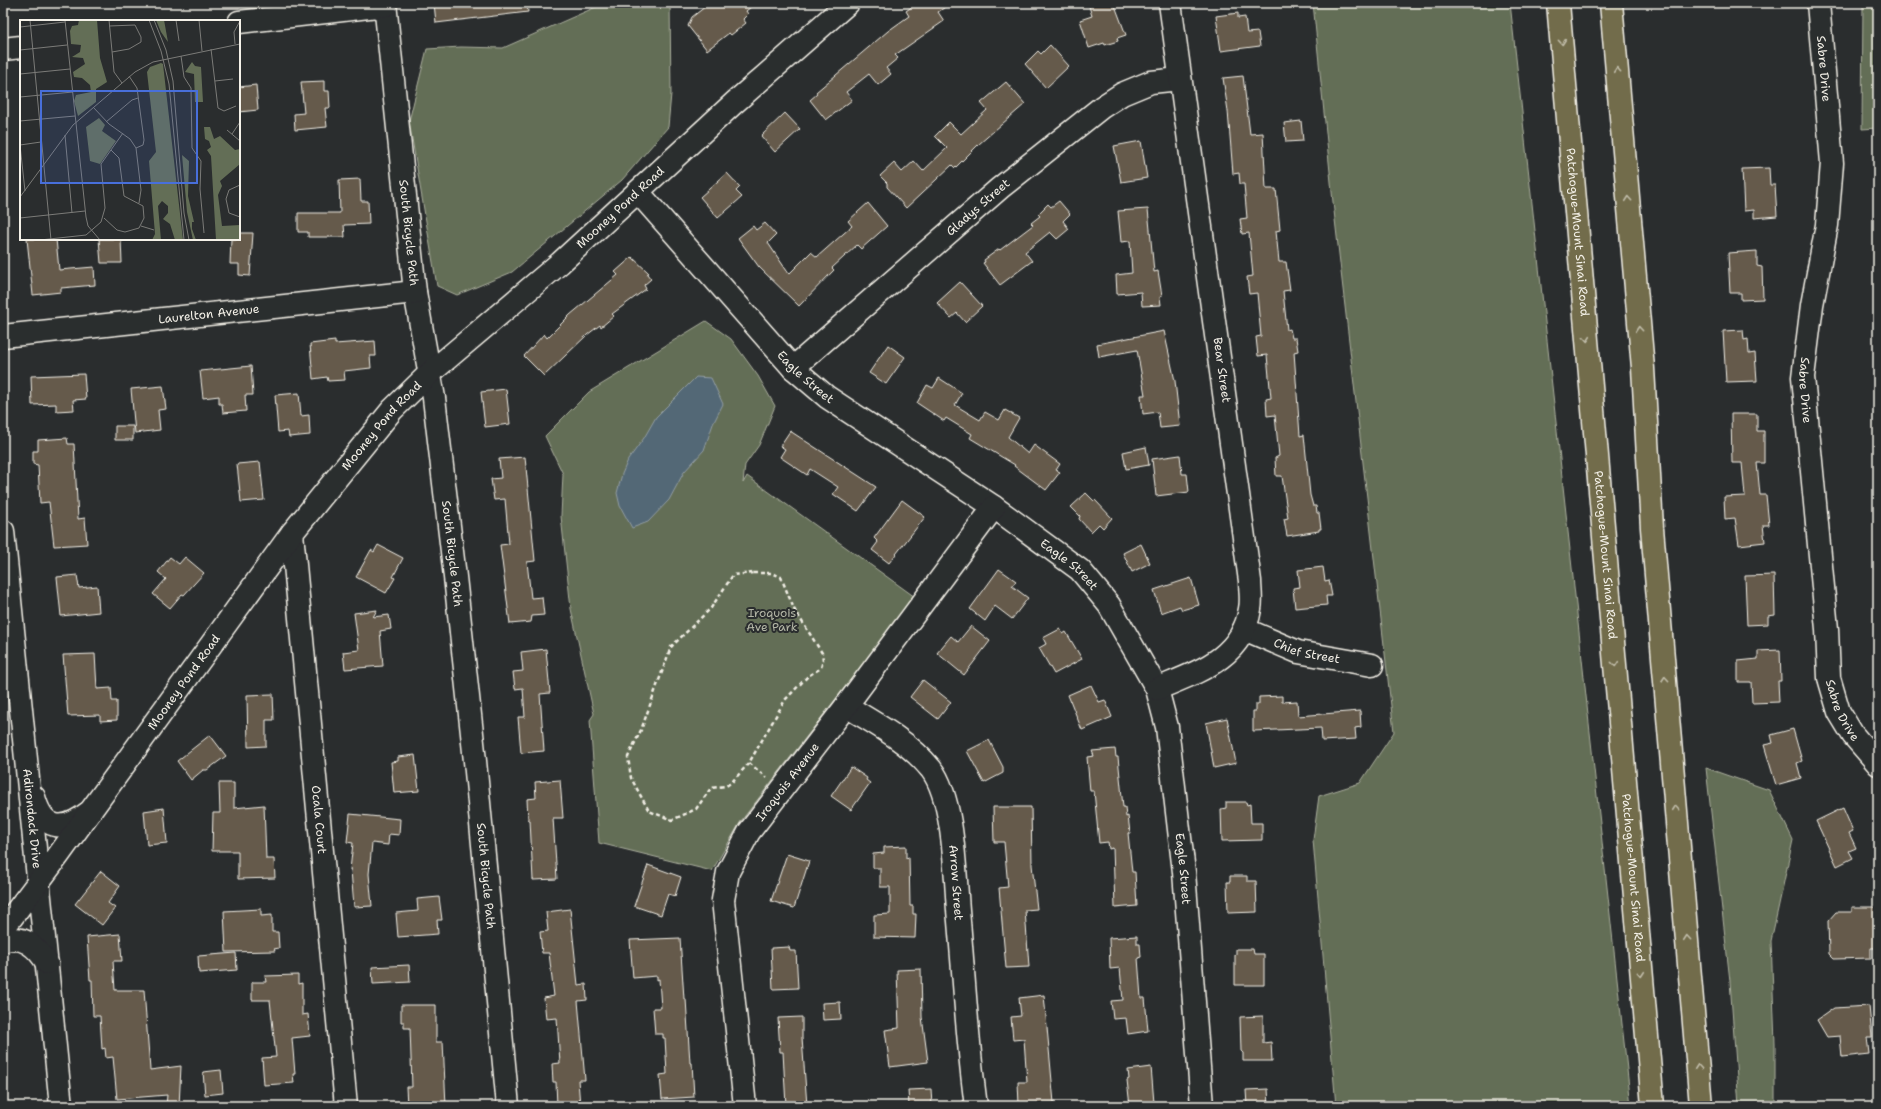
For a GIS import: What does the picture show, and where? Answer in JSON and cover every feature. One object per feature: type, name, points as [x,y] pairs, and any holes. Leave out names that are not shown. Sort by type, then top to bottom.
[{"type":"highway","name":"Patchogue-Mount Sinai Road","points":[[1558,3],[1653,1106]]},
{"type":"highway","points":[[1611,3],[1643,368],[1652,536],[1701,1106]]},
{"type":"street","name":"Mooney Pond Road","points":[[3,929],[292,533],[392,410],[430,373],[560,263],[734,102],[848,3]]},
{"type":"street","name":"Bear Street","points":[[1157,689],[1213,665],[1232,650],[1244,629],[1250,609],[1250,581],[1170,3]]},
{"type":"street","name":"Sabre Drive","points":[[1818,3],[1832,164],[1827,225],[1812,305],[1803,377],[1827,629],[1829,678],[1839,712],[1853,735],[1878,764]]},
{"type":"street","points":[[240,22],[386,4]]},
{"type":"street","name":"South Bicycle Path","points":[[386,4],[415,292],[430,373],[454,569],[474,754],[508,1106]]},
{"type":"street","points":[[3,49],[20,47]]},
{"type":"street","name":"Gladys Street","points":[[793,368],[1000,188],[1102,107],[1122,94],[1151,82],[1180,79]]},
{"type":"street","name":"Eagle Street","points":[[638,192],[793,368],[827,397],[994,507],[1080,570],[1109,605],[1157,689],[1167,727],[1183,864],[1202,1106]]},
{"type":"street","name":"Laurelton Avenue","points":[[3,336],[415,292]]},
{"type":"street","name":"Iroquois Avenue","points":[[745,1106],[723,900],[728,872],[749,832],[846,706],[994,507]]},
{"type":"street","name":"Adirondack Drive","points":[[3,531],[7,615],[27,773],[61,1106]]},
{"type":"street","name":"Ocala Court","points":[[292,533],[346,1106]]},
{"type":"street","name":"Chief Street","points":[[1244,629],[1298,652],[1372,665]]},
{"type":"street","name":"Arrow Street","points":[[846,706],[880,726],[912,751],[931,770],[947,803],[954,858],[976,1106]]},
{"type":"street","points":[[27,773],[41,816],[54,826],[71,823],[92,809]]},
{"type":"street","points":[[3,940],[15,939],[28,942],[39,951],[47,963]]},
{"type":"path","points":[[772,573],[781,577],[794,609],[822,653],[823,660],[821,668],[808,676],[785,700],[749,763],[732,782],[726,786],[711,788],[696,809],[672,820],[649,811],[631,778],[628,757],[641,730],[671,647],[711,608],[733,575],[772,573]]},
{"type":"green space","points":[[605,3],[670,3],[671,94],[668,127],[622,180],[512,272],[457,295],[437,286],[409,121],[427,49],[461,47],[503,48]]},
{"type":"green space","points":[[1313,3],[1510,3],[1631,1106],[1336,1106],[1313,840],[1319,796],[1360,783],[1394,732],[1333,202]]},
{"type":"green space","points":[[1863,3],[1878,3],[1878,128],[1862,129]]},
{"type":"green space","name":"Iroquois Ave Park","points":[[706,321],[731,339],[758,376],[775,406],[759,445],[745,465],[743,483],[747,476],[915,597],[741,821],[712,871],[599,843],[590,720],[594,714],[571,609],[561,516],[563,474],[545,436],[589,392]]},
{"type":"green space","points":[[1706,768],[1769,790],[1793,840],[1771,941],[1775,1043],[1775,1106],[1739,1106],[1730,981]]},
{"type":"water","points":[[696,377],[711,378],[723,404],[713,424],[704,450],[684,472],[669,500],[648,522],[632,528],[620,506],[617,493],[622,474],[628,460],[644,438],[656,417]]},
{"type":"building","points":[[434,3],[527,3],[528,12],[436,23]]},
{"type":"building","points":[[710,3],[756,3],[746,11],[748,14],[743,19],[746,23],[731,35],[729,33],[707,50],[688,26],[692,17]]},
{"type":"building","points":[[917,3],[951,3],[938,12],[944,21],[895,55],[898,58],[886,68],[891,74],[878,85],[869,74],[846,92],[852,100],[826,120],[810,100],[817,94],[816,92],[888,31],[909,16],[906,11]]},
{"type":"building","points":[[1088,3],[1114,3],[1126,35],[1117,38],[1118,41],[1105,45],[1104,43],[1089,48],[1080,20],[1092,16]]},
{"type":"building","points":[[1238,13],[1238,18],[1245,17],[1247,33],[1258,32],[1260,46],[1221,51],[1216,16]]},
{"type":"building","points":[[1050,45],[1069,66],[1046,88],[1025,64],[1038,51],[1041,54]]},
{"type":"building","points":[[1243,76],[1250,134],[1263,133],[1266,189],[1276,189],[1280,230],[1276,231],[1279,262],[1286,262],[1290,290],[1283,291],[1287,330],[1290,329],[1292,338],[1296,338],[1298,351],[1294,352],[1300,436],[1304,435],[1310,495],[1313,506],[1316,506],[1317,513],[1319,513],[1321,529],[1319,529],[1319,531],[1287,536],[1284,519],[1288,518],[1282,476],[1276,476],[1275,458],[1279,456],[1275,415],[1267,416],[1266,399],[1271,398],[1267,355],[1258,356],[1256,337],[1261,336],[1257,293],[1249,294],[1247,277],[1253,276],[1249,233],[1242,234],[1240,219],[1247,218],[1244,184],[1240,184],[1239,173],[1233,174],[1228,111],[1223,78]]},
{"type":"building","points":[[324,81],[324,91],[329,91],[330,108],[325,108],[327,127],[295,130],[294,114],[304,113],[301,82]]},
{"type":"building","points":[[1006,82],[1025,104],[979,144],[955,168],[952,165],[906,208],[887,187],[887,183],[880,176],[894,163],[902,172],[914,161],[923,171],[947,148],[935,136],[949,122],[961,134],[987,110],[981,103]]},
{"type":"building","points":[[256,85],[258,110],[240,112],[240,87]]},
{"type":"building","points":[[785,113],[800,129],[775,152],[761,136]]},
{"type":"building","points":[[1301,121],[1303,141],[1286,142],[1284,123]]},
{"type":"building","points":[[1141,141],[1147,178],[1121,182],[1114,146]]},
{"type":"building","points":[[1769,168],[1770,185],[1775,185],[1777,216],[1754,218],[1754,210],[1744,211],[1742,169]]},
{"type":"building","points":[[727,173],[740,187],[736,191],[742,197],[718,218],[700,197]]},
{"type":"building","points":[[360,179],[361,201],[368,201],[369,224],[344,225],[345,237],[308,237],[308,232],[298,232],[298,213],[340,213],[339,180]]},
{"type":"building","points":[[1059,201],[1070,214],[1063,221],[1069,229],[1057,239],[1050,232],[1025,252],[1032,261],[1000,285],[983,263],[985,262],[984,260],[1033,225],[1031,223],[1040,216],[1038,214],[1048,204],[1051,207]]},
{"type":"building","points":[[868,203],[887,226],[861,249],[857,245],[832,268],[834,270],[799,306],[759,267],[738,238],[753,226],[756,230],[765,223],[776,235],[768,243],[789,274],[811,252],[817,257],[852,226],[848,221]]},
{"type":"building","points":[[1148,209],[1154,272],[1158,271],[1162,296],[1160,297],[1161,305],[1142,306],[1141,292],[1117,294],[1116,275],[1132,273],[1130,241],[1121,242],[1118,211]]},
{"type":"building","points":[[240,233],[253,233],[250,276],[239,275],[239,264],[230,264],[231,240],[240,240]]},
{"type":"building","points":[[27,240],[56,240],[59,270],[94,267],[95,285],[61,288],[61,292],[33,295]]},
{"type":"building","points":[[99,240],[121,240],[122,263],[101,263]]},
{"type":"building","points":[[1757,251],[1757,266],[1762,267],[1763,299],[1741,300],[1741,293],[1730,293],[1728,253]]},
{"type":"building","points":[[632,257],[649,273],[647,274],[651,279],[644,285],[646,289],[612,314],[614,316],[601,327],[600,325],[587,335],[544,376],[524,356],[544,334],[547,338],[570,315],[618,275],[615,272]]},
{"type":"building","points":[[960,282],[982,306],[965,322],[957,313],[951,318],[937,303]]},
{"type":"building","points":[[1743,330],[1744,340],[1748,339],[1749,354],[1755,353],[1757,381],[1726,382],[1723,331]]},
{"type":"building","points":[[1164,331],[1175,381],[1180,426],[1160,428],[1158,412],[1143,414],[1141,395],[1145,395],[1137,350],[1099,357],[1097,344]]},
{"type":"building","points":[[335,341],[335,344],[375,341],[376,356],[370,356],[371,368],[344,371],[345,380],[328,381],[327,377],[313,379],[310,344]]},
{"type":"building","points":[[888,345],[905,357],[886,384],[869,373]]},
{"type":"building","points":[[251,366],[253,395],[245,395],[246,411],[223,413],[222,404],[219,404],[219,396],[203,398],[200,371]]},
{"type":"building","points":[[84,374],[86,399],[73,400],[74,410],[56,411],[56,404],[32,405],[31,376]]},
{"type":"building","points":[[939,378],[962,393],[955,405],[980,420],[985,412],[999,420],[1005,410],[1019,418],[1008,437],[1028,454],[1034,445],[1060,464],[1056,470],[1060,472],[1046,490],[1014,466],[1015,465],[970,438],[972,434],[946,418],[944,421],[917,403],[927,385],[933,388]]},
{"type":"building","points":[[163,386],[166,409],[158,410],[160,430],[135,433],[131,389]]},
{"type":"building","points":[[506,389],[510,424],[485,427],[481,392]]},
{"type":"building","points":[[299,393],[301,416],[309,415],[310,435],[289,437],[288,431],[278,432],[275,395]]},
{"type":"building","points":[[1731,414],[1757,414],[1757,431],[1764,431],[1764,463],[1757,463],[1760,495],[1766,495],[1769,525],[1763,525],[1765,542],[1739,545],[1735,518],[1725,519],[1724,497],[1745,496],[1742,463],[1732,463]]},
{"type":"building","points":[[115,426],[133,426],[133,440],[115,440]]},
{"type":"building","points":[[790,431],[876,487],[858,511],[833,494],[838,487],[810,469],[807,475],[780,457],[785,449],[780,446]]},
{"type":"building","points":[[67,438],[68,444],[74,444],[78,519],[85,518],[87,544],[54,546],[49,502],[40,503],[38,465],[33,464],[33,451],[38,451],[38,440]]},
{"type":"building","points":[[1146,447],[1149,465],[1126,469],[1123,452]]},
{"type":"building","points":[[1180,455],[1182,474],[1187,474],[1189,492],[1156,496],[1152,459]]},
{"type":"building","points":[[525,457],[535,561],[527,562],[531,598],[542,597],[544,615],[532,616],[531,622],[510,624],[500,545],[509,544],[505,499],[494,500],[491,479],[501,478],[499,459]]},
{"type":"building","points":[[260,462],[264,500],[241,502],[237,464]]},
{"type":"building","points":[[1086,493],[1112,518],[1103,528],[1099,524],[1091,532],[1079,519],[1080,516],[1071,507]]},
{"type":"building","points":[[902,500],[925,517],[889,563],[872,550],[878,542],[874,538]]},
{"type":"building","points":[[1141,544],[1150,563],[1132,572],[1123,553]]},
{"type":"building","points":[[378,545],[403,558],[393,577],[395,578],[386,593],[356,577],[371,550],[374,552]]},
{"type":"building","points":[[170,557],[179,564],[185,557],[204,573],[170,608],[153,594],[166,579],[158,572]]},
{"type":"building","points":[[1323,567],[1325,581],[1329,580],[1332,596],[1326,596],[1327,605],[1295,608],[1293,588],[1300,587],[1298,570]]},
{"type":"building","points":[[999,569],[1016,581],[1012,586],[1028,598],[1012,619],[995,606],[985,621],[970,609]]},
{"type":"building","points":[[77,575],[79,588],[97,586],[99,612],[61,616],[57,577]]},
{"type":"building","points":[[1774,575],[1775,615],[1768,616],[1768,624],[1747,625],[1745,576]]},
{"type":"building","points":[[1191,578],[1199,605],[1182,610],[1180,606],[1161,613],[1154,590]]},
{"type":"building","points":[[377,610],[373,617],[389,615],[391,629],[380,631],[383,666],[345,669],[343,652],[359,650],[354,613]]},
{"type":"building","points":[[971,626],[990,641],[964,675],[937,653],[951,636],[958,642]]},
{"type":"building","points":[[1060,629],[1063,634],[1066,632],[1082,659],[1054,674],[1039,648],[1046,644],[1043,638]]},
{"type":"building","points":[[546,649],[550,693],[540,694],[544,751],[521,753],[518,717],[525,717],[523,688],[515,689],[513,672],[523,671],[521,652]]},
{"type":"building","points":[[1780,650],[1781,681],[1778,681],[1779,702],[1752,703],[1751,682],[1738,682],[1738,661],[1758,659],[1758,651]]},
{"type":"building","points":[[95,654],[97,689],[111,688],[112,701],[117,701],[117,720],[100,721],[100,715],[68,716],[63,655]]},
{"type":"building","points":[[923,680],[951,702],[938,719],[910,697]]},
{"type":"building","points":[[1091,685],[1099,702],[1105,700],[1112,717],[1082,730],[1068,695]]},
{"type":"building","points":[[273,694],[274,720],[266,720],[266,746],[248,747],[247,695]]},
{"type":"building","points":[[1282,696],[1282,702],[1297,701],[1298,716],[1360,711],[1361,727],[1355,728],[1356,739],[1322,741],[1321,728],[1253,731],[1253,711],[1256,711],[1256,704],[1259,704],[1259,697]]},
{"type":"building","points":[[1227,718],[1236,763],[1214,768],[1206,723]]},
{"type":"building","points":[[1793,729],[1802,761],[1797,763],[1801,778],[1776,785],[1764,745],[1773,743],[1771,735]]},
{"type":"building","points":[[210,735],[226,756],[207,770],[203,770],[191,780],[177,761]]},
{"type":"building","points":[[989,740],[1003,767],[1003,773],[984,783],[967,751]]},
{"type":"building","points":[[1115,749],[1116,757],[1118,757],[1123,807],[1125,807],[1126,817],[1128,816],[1130,833],[1128,833],[1132,872],[1135,872],[1137,906],[1115,908],[1113,848],[1109,849],[1108,842],[1099,843],[1094,791],[1090,791],[1087,757],[1094,756],[1092,751]]},
{"type":"building","points":[[415,755],[419,791],[394,793],[391,762],[398,761],[398,757]]},
{"type":"building","points":[[851,767],[867,778],[866,780],[870,783],[851,810],[831,796]]},
{"type":"building","points":[[560,780],[563,818],[553,818],[557,879],[533,880],[530,820],[528,820],[527,799],[536,798],[535,782]]},
{"type":"building","points":[[219,783],[234,783],[234,808],[264,805],[266,859],[274,859],[275,878],[238,879],[238,851],[212,851],[213,813],[220,813]]},
{"type":"building","points":[[1226,802],[1246,802],[1247,805],[1250,804],[1251,823],[1262,823],[1262,840],[1222,841],[1221,809],[1226,808]]},
{"type":"building","points":[[993,807],[1031,807],[1032,865],[1037,909],[1025,910],[1029,967],[1006,968],[999,888],[1008,887],[1004,842],[994,842]]},
{"type":"building","points":[[164,808],[167,843],[147,845],[144,811]]},
{"type":"building","points":[[1843,808],[1853,831],[1849,833],[1856,848],[1849,851],[1853,858],[1837,866],[1816,821]]},
{"type":"building","points":[[350,814],[400,819],[399,835],[389,834],[388,845],[372,843],[369,874],[372,906],[354,907],[350,870],[353,843],[347,842]]},
{"type":"building","points":[[906,846],[906,858],[909,857],[910,906],[913,906],[913,914],[916,914],[915,938],[874,937],[874,915],[890,914],[890,887],[880,887],[880,868],[873,868],[873,854],[884,853],[884,847]]},
{"type":"building","points":[[787,854],[809,861],[794,908],[771,901]]},
{"type":"building","points":[[648,865],[681,877],[675,896],[668,894],[661,915],[634,906]]},
{"type":"building","points":[[101,871],[120,886],[108,903],[115,908],[102,925],[75,904]]},
{"type":"building","points":[[1230,876],[1247,876],[1247,881],[1256,881],[1257,912],[1228,913],[1227,882],[1230,882]]},
{"type":"building","points":[[439,897],[442,920],[437,920],[438,934],[398,937],[396,913],[418,911],[417,899]]},
{"type":"building","points":[[1852,907],[1878,907],[1877,948],[1871,948],[1871,958],[1834,959],[1829,954],[1828,921],[1836,912],[1852,912]]},
{"type":"building","points":[[261,909],[261,916],[272,915],[272,932],[278,932],[279,948],[274,949],[275,951],[226,952],[224,911]]},
{"type":"building","points":[[570,909],[578,985],[586,984],[587,1000],[578,1001],[585,1080],[578,1080],[580,1106],[557,1106],[556,1082],[553,1082],[552,1064],[560,1063],[557,1018],[546,1019],[544,998],[554,996],[549,953],[542,953],[540,932],[548,931],[546,912]]},
{"type":"building","points":[[120,934],[122,961],[113,961],[115,990],[144,990],[150,1070],[181,1066],[179,1106],[166,1106],[167,1095],[117,1099],[113,1057],[106,1058],[105,1048],[102,1049],[100,1016],[93,1016],[92,980],[90,980],[87,937]]},
{"type":"building","points":[[1137,936],[1137,944],[1140,944],[1141,957],[1138,958],[1141,998],[1145,998],[1148,1031],[1128,1034],[1126,1018],[1113,1019],[1111,1001],[1123,1000],[1120,968],[1110,969],[1109,938]]},
{"type":"building","points":[[680,938],[684,999],[686,999],[690,1063],[692,1063],[694,1097],[662,1099],[660,1075],[667,1074],[665,1038],[663,1038],[663,1034],[655,1034],[653,1008],[661,1008],[659,979],[657,980],[657,976],[633,978],[630,940]]},
{"type":"building","points":[[789,947],[790,951],[796,951],[798,988],[773,989],[771,948]]},
{"type":"building","points":[[1236,949],[1253,949],[1254,954],[1264,954],[1264,985],[1235,985]]},
{"type":"building","points":[[236,953],[237,970],[199,973],[198,956]]},
{"type":"building","points":[[409,965],[410,982],[373,984],[372,967]]},
{"type":"building","points":[[921,969],[922,1017],[928,1062],[890,1067],[885,1030],[899,1028],[897,970]]},
{"type":"building","points":[[298,975],[298,984],[302,983],[302,1015],[308,1014],[310,1036],[292,1038],[295,1074],[293,1074],[294,1083],[264,1085],[262,1058],[276,1057],[270,1000],[252,1000],[252,982],[266,982],[265,976]]},
{"type":"building","points":[[1044,995],[1054,1103],[1019,1105],[1018,1082],[1027,1082],[1024,1039],[1013,1040],[1011,1017],[1021,1016],[1019,998]]},
{"type":"building","points":[[840,1002],[841,1019],[823,1020],[822,1003]]},
{"type":"building","points":[[401,1005],[436,1005],[436,1042],[443,1042],[446,1106],[407,1106],[406,1087],[412,1087],[410,1028],[404,1028],[404,1022],[401,1022]]},
{"type":"building","points":[[1869,1006],[1872,1037],[1867,1037],[1869,1054],[1842,1057],[1840,1036],[1827,1037],[1817,1020],[1834,1008]]},
{"type":"building","points":[[1263,1016],[1263,1043],[1271,1042],[1272,1061],[1243,1061],[1243,1053],[1241,1051],[1240,1017]]},
{"type":"building","points":[[802,1017],[807,1106],[786,1106],[783,1052],[780,1052],[778,1018]]},
{"type":"building","points":[[1151,1067],[1154,1103],[1130,1106],[1127,1080],[1129,1079],[1128,1070]]},
{"type":"building","points":[[221,1070],[223,1093],[205,1095],[203,1072]]},
{"type":"building","points":[[931,1089],[932,1106],[909,1106],[908,1090]]},
{"type":"building","points":[[1268,1089],[1269,1106],[1247,1106],[1246,1090]]}]
